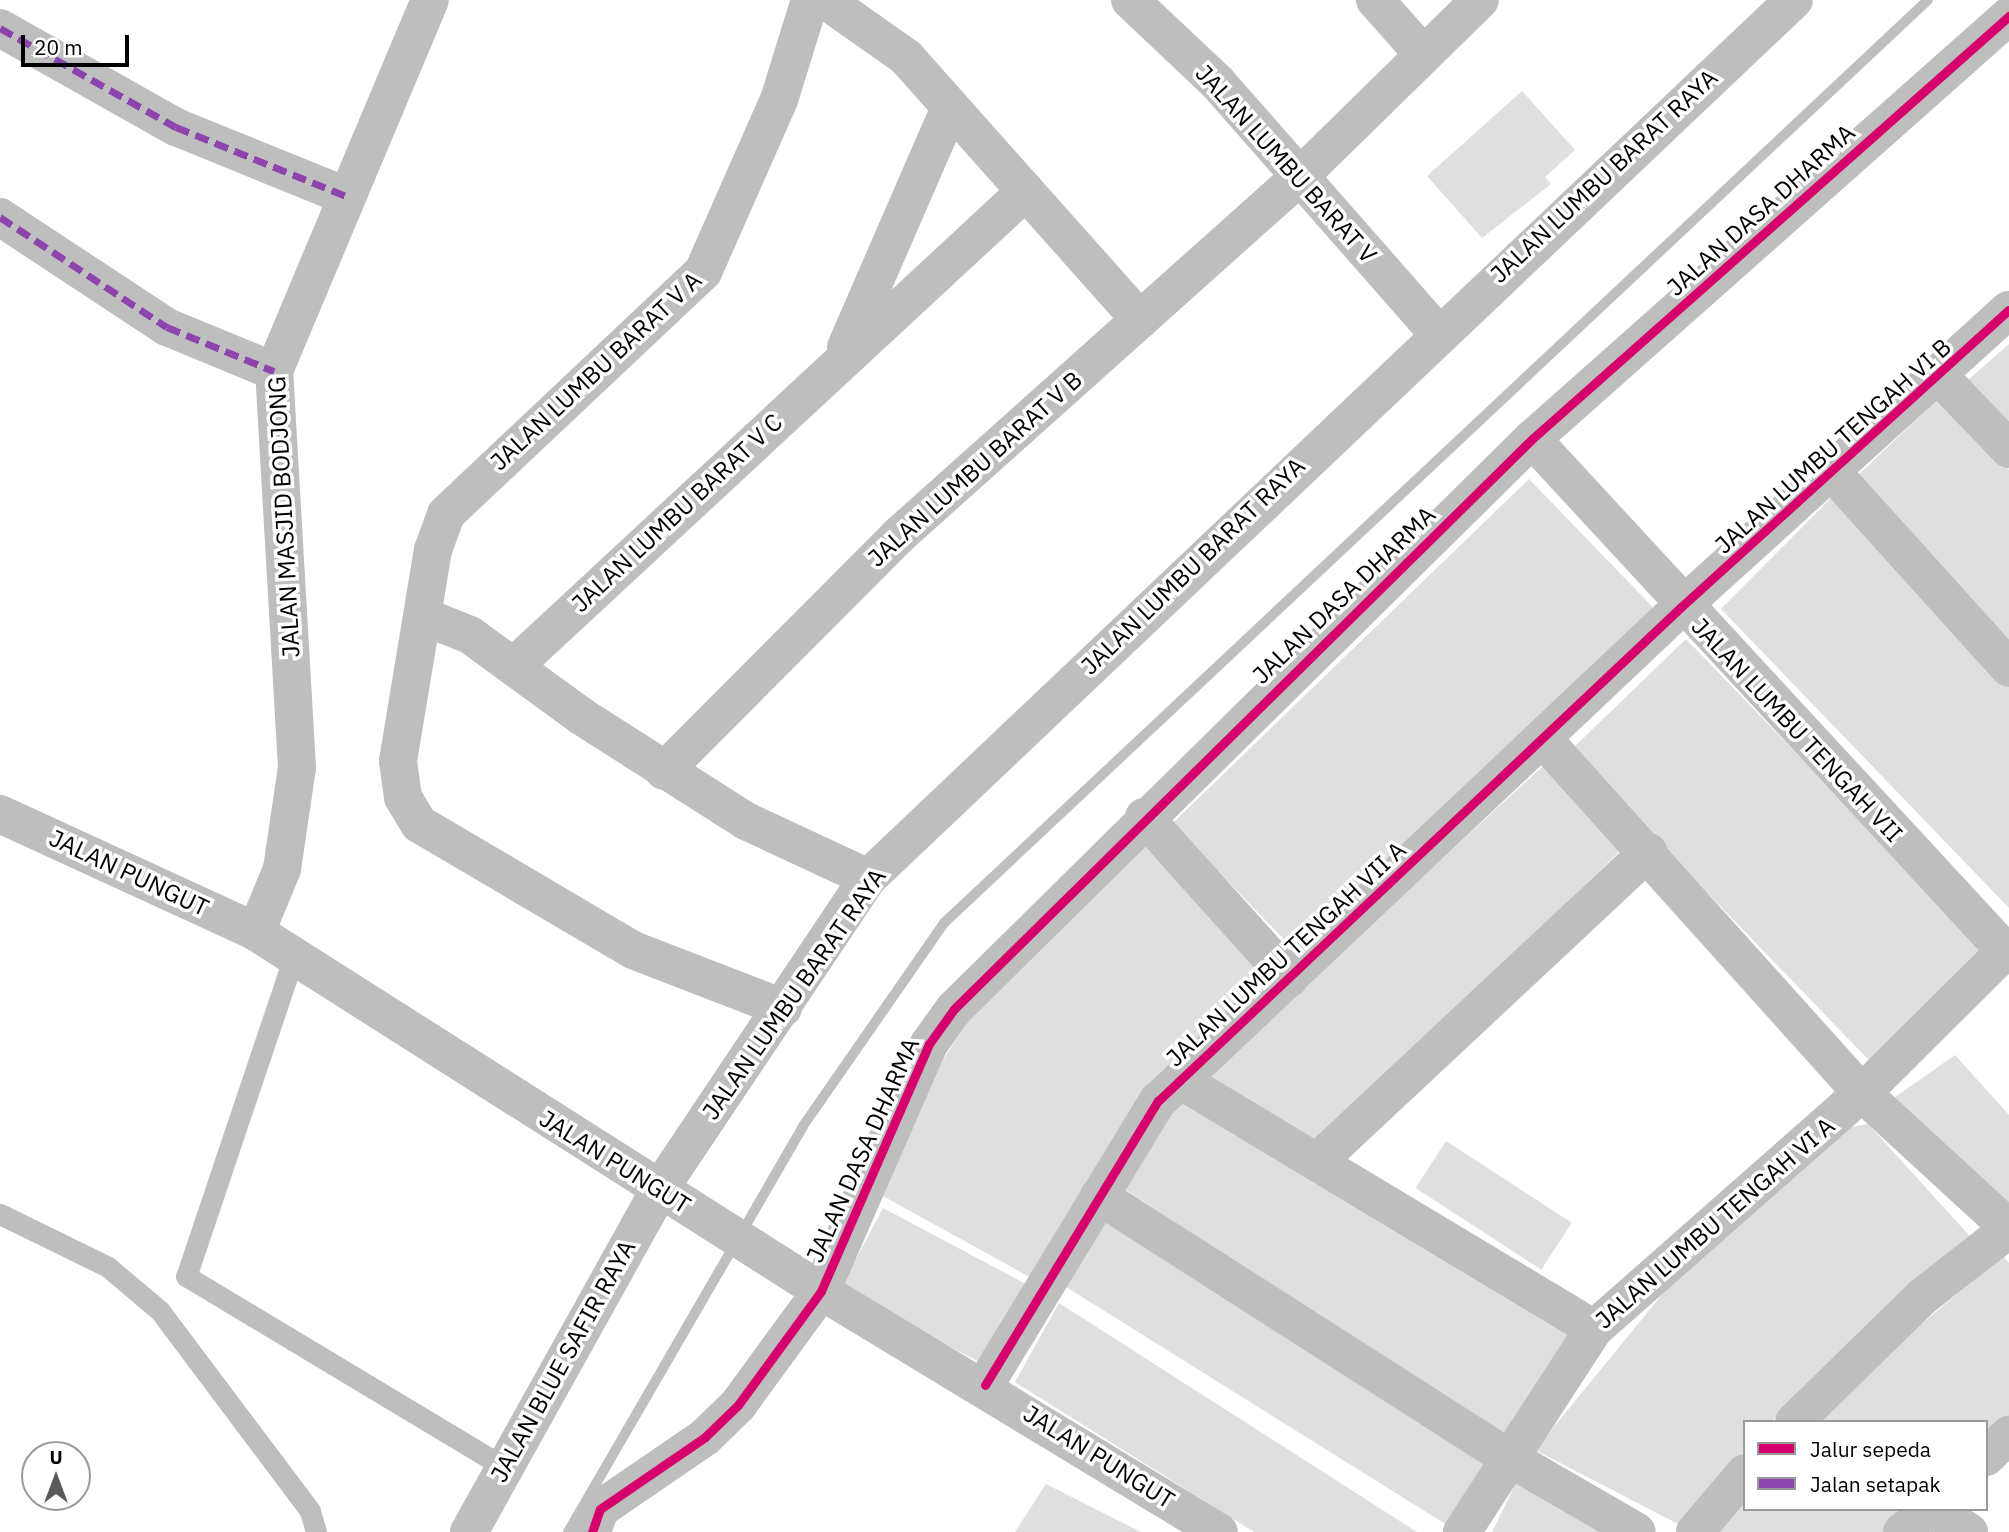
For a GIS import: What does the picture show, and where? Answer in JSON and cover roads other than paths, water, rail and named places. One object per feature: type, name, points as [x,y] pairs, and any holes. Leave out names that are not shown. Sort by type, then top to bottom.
[{"type":"street","name":"JALAN MASJID BODJONG","points":[[256,932],[282,869],[297,768],[274,370],[429,0]]},
{"type":"street","name":"JALAN LUMBU BARAT V A","points":[[783,1008],[633,950],[419,824],[403,797],[398,761],[425,617],[433,550],[446,514],[713,256],[779,100],[810,0]]},
{"type":"street","points":[[825,0],[906,57],[1140,320]]},
{"type":"street","name":"JALAN LUMBU BARAT V","points":[[1130,0],[1217,82],[1297,179],[1437,332]]},
{"type":"street","points":[[1375,0],[1423,54]]},
{"type":"street","name":"JALAN LUMBU BARAT V B","points":[[664,771],[898,536],[1297,179],[1480,0]]},
{"type":"street","name":"JALAN LUMBU BARAT RAYA","points":[[672,1198],[783,1008],[868,878],[1437,332],[1794,0]]},
{"type":"street","name":"JALAN DASA DHARMA","points":[[592,1532],[600,1509],[705,1437],[738,1405],[821,1292],[929,1044],[954,1009],[1144,817],[1532,439],[2009,16]]},
{"type":"street","points":[[0,28],[176,127],[346,196]]},
{"type":"street","name":"JALAN LUMBU BARAT V C","points":[[839,361],[950,108]]},
{"type":"street","name":"JALAN LUMBU BARAT V C","points":[[514,666],[839,361],[1026,191]]},
{"type":"street","points":[[0,218],[167,327],[274,370]]},
{"type":"street","name":"JALAN LUMBU TENGAH VI B","points":[[1681,607],[1940,376],[2009,310]]},
{"type":"street","points":[[1940,376],[2009,449]]},
{"type":"street","name":"JALAN LUMBU TENGAH VII","points":[[1532,439],[1681,607],[2008,951]]},
{"type":"street","points":[[1832,472],[2009,668]]},
{"type":"street","name":"JALAN LUMBU TENGAH VII A","points":[[985,1385],[1158,1101],[1681,607]]},
{"type":"street","points":[[425,617],[470,635],[664,771],[746,821],[868,878]]},
{"type":"street","points":[[1544,739],[1862,1093],[2009,1228],[1922,1297],[1796,1420]]},
{"type":"street","name":"JALAN PUNGUT","points":[[0,814],[256,932],[672,1198],[786,1265],[821,1292],[985,1385],[1219,1532]]},
{"type":"street","points":[[1144,817],[1289,978]]},
{"type":"street","points":[[1319,1160],[1648,852]]},
{"type":"street","name":"JALAN LUMBU TENGAH VI A","points":[[1462,1532],[1506,1455],[1594,1329],[1862,1093],[2008,951]]},
{"type":"street","points":[[1180,1080],[1319,1160],[1594,1329]]},
{"type":"street","points":[[1100,1196],[1506,1455],[1637,1532]]},
{"type":"street","name":"JALAN BLUE SAFIR RAYA","points":[[469,1532],[504,1467],[672,1198]]},
{"type":"street","points":[[1988,1455],[2009,1435]]},
{"type":"street","points":[[1695,1532],[1743,1475]]},
{"type":"street","points":[[1902,1532],[1929,1511]]},
{"type":"street","points":[[1935,1511],[1969,1532]]},
{"type":"lane","points":[[294,956],[186,1276],[504,1467]]},
{"type":"lane","points":[[0,1214],[108,1267],[160,1311],[310,1511],[316,1532]]},
{"type":"waterway","points":[[568,1532],[803,1126],[944,923],[1928,0]]}]
